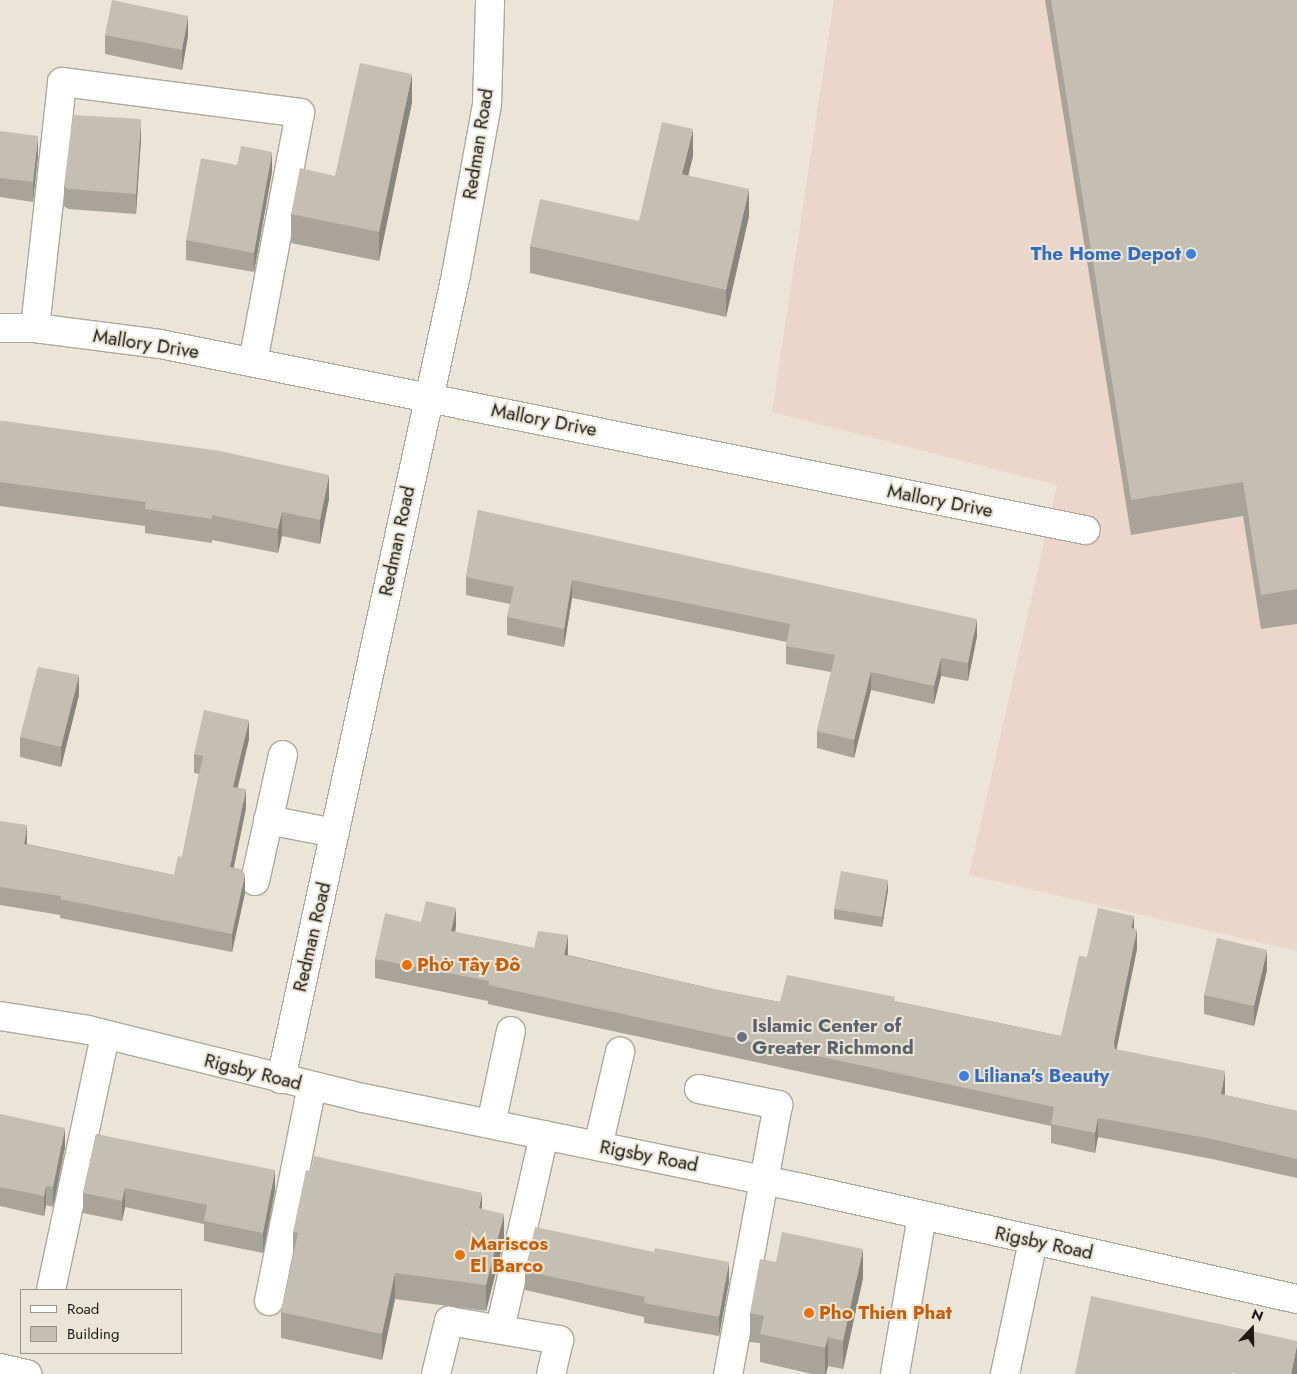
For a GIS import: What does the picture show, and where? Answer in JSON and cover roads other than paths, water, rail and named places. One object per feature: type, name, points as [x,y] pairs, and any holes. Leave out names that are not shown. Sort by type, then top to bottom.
[{"type":"street","name":"Redman Road","points":[[282,1079],[428,397],[456,275],[487,104],[490,0]]},
{"type":"street","points":[[35,328],[62,82],[300,113],[253,362]]},
{"type":"street","name":"Mallory Drive","points":[[0,328],[35,328],[160,344],[1085,530]]},
{"type":"street","points":[[255,881],[283,755]]},
{"type":"street","points":[[268,820],[335,833]]},
{"type":"street","name":"Rigsby Road","points":[[0,1016],[105,1035],[312,1086],[764,1180],[1297,1299]]},
{"type":"street","points":[[491,1124],[511,1030]]},
{"type":"street","points":[[51,1289],[105,1035]]},
{"type":"street","points":[[598,1146],[620,1052]]},
{"type":"street","points":[[269,1300],[312,1086]]},
{"type":"street","points":[[699,1089],[778,1105],[728,1374]]},
{"type":"street","points":[[500,1329],[544,1135]]},
{"type":"street","points":[[895,1374],[922,1216]]},
{"type":"street","points":[[1005,1374],[1033,1241]]},
{"type":"street","points":[[436,1374],[449,1321],[559,1340],[551,1374]]},
{"type":"street","points":[[0,1368],[27,1374]]},
{"type":"place","name":"The Home Depot","points":[[1191,254]]},
{"type":"place","name":"Phở Tây Đô","points":[[407,965]]},
{"type":"place","name":"Islamic Center of Greater Richmond","points":[[742,1037]]},
{"type":"place","name":"Liliana's Beauty","points":[[964,1076]]},
{"type":"place","name":"Mariscos El Barco","points":[[460,1255]]},
{"type":"place","name":"Pho Thien Phat","points":[[809,1313]]}]
